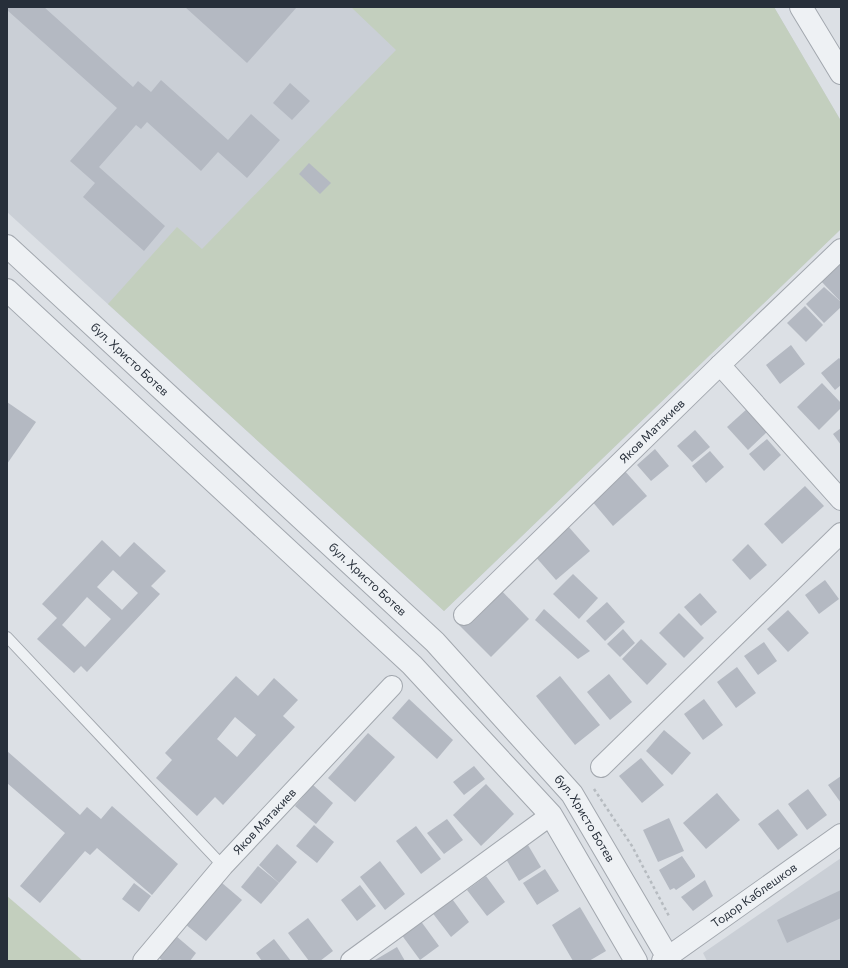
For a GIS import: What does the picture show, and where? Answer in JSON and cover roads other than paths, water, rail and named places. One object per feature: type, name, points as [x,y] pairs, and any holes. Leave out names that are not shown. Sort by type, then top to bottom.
[{"type":"street","points":[[806,9],[841,73]]},
{"type":"street","name":"бул. Христо Ботев","points":[[7,246],[435,642],[572,794],[667,960]]},
{"type":"street","name":"Яков Матакиев","points":[[464,615],[841,249]]},
{"type":"street","name":"бул. Христо Ботев","points":[[7,290],[412,665],[551,815],[636,961]]},
{"type":"street","points":[[720,365],[841,500]]},
{"type":"street","points":[[601,767],[841,534]]},
{"type":"street","name":"Яков Матакиев","points":[[143,961],[223,866],[392,686]]},
{"type":"street","points":[[351,961],[551,815]]},
{"type":"street","name":"Тодор Каблешков","points":[[667,960],[841,834]]},
{"type":"lane","points":[[7,637],[223,866]]}]
